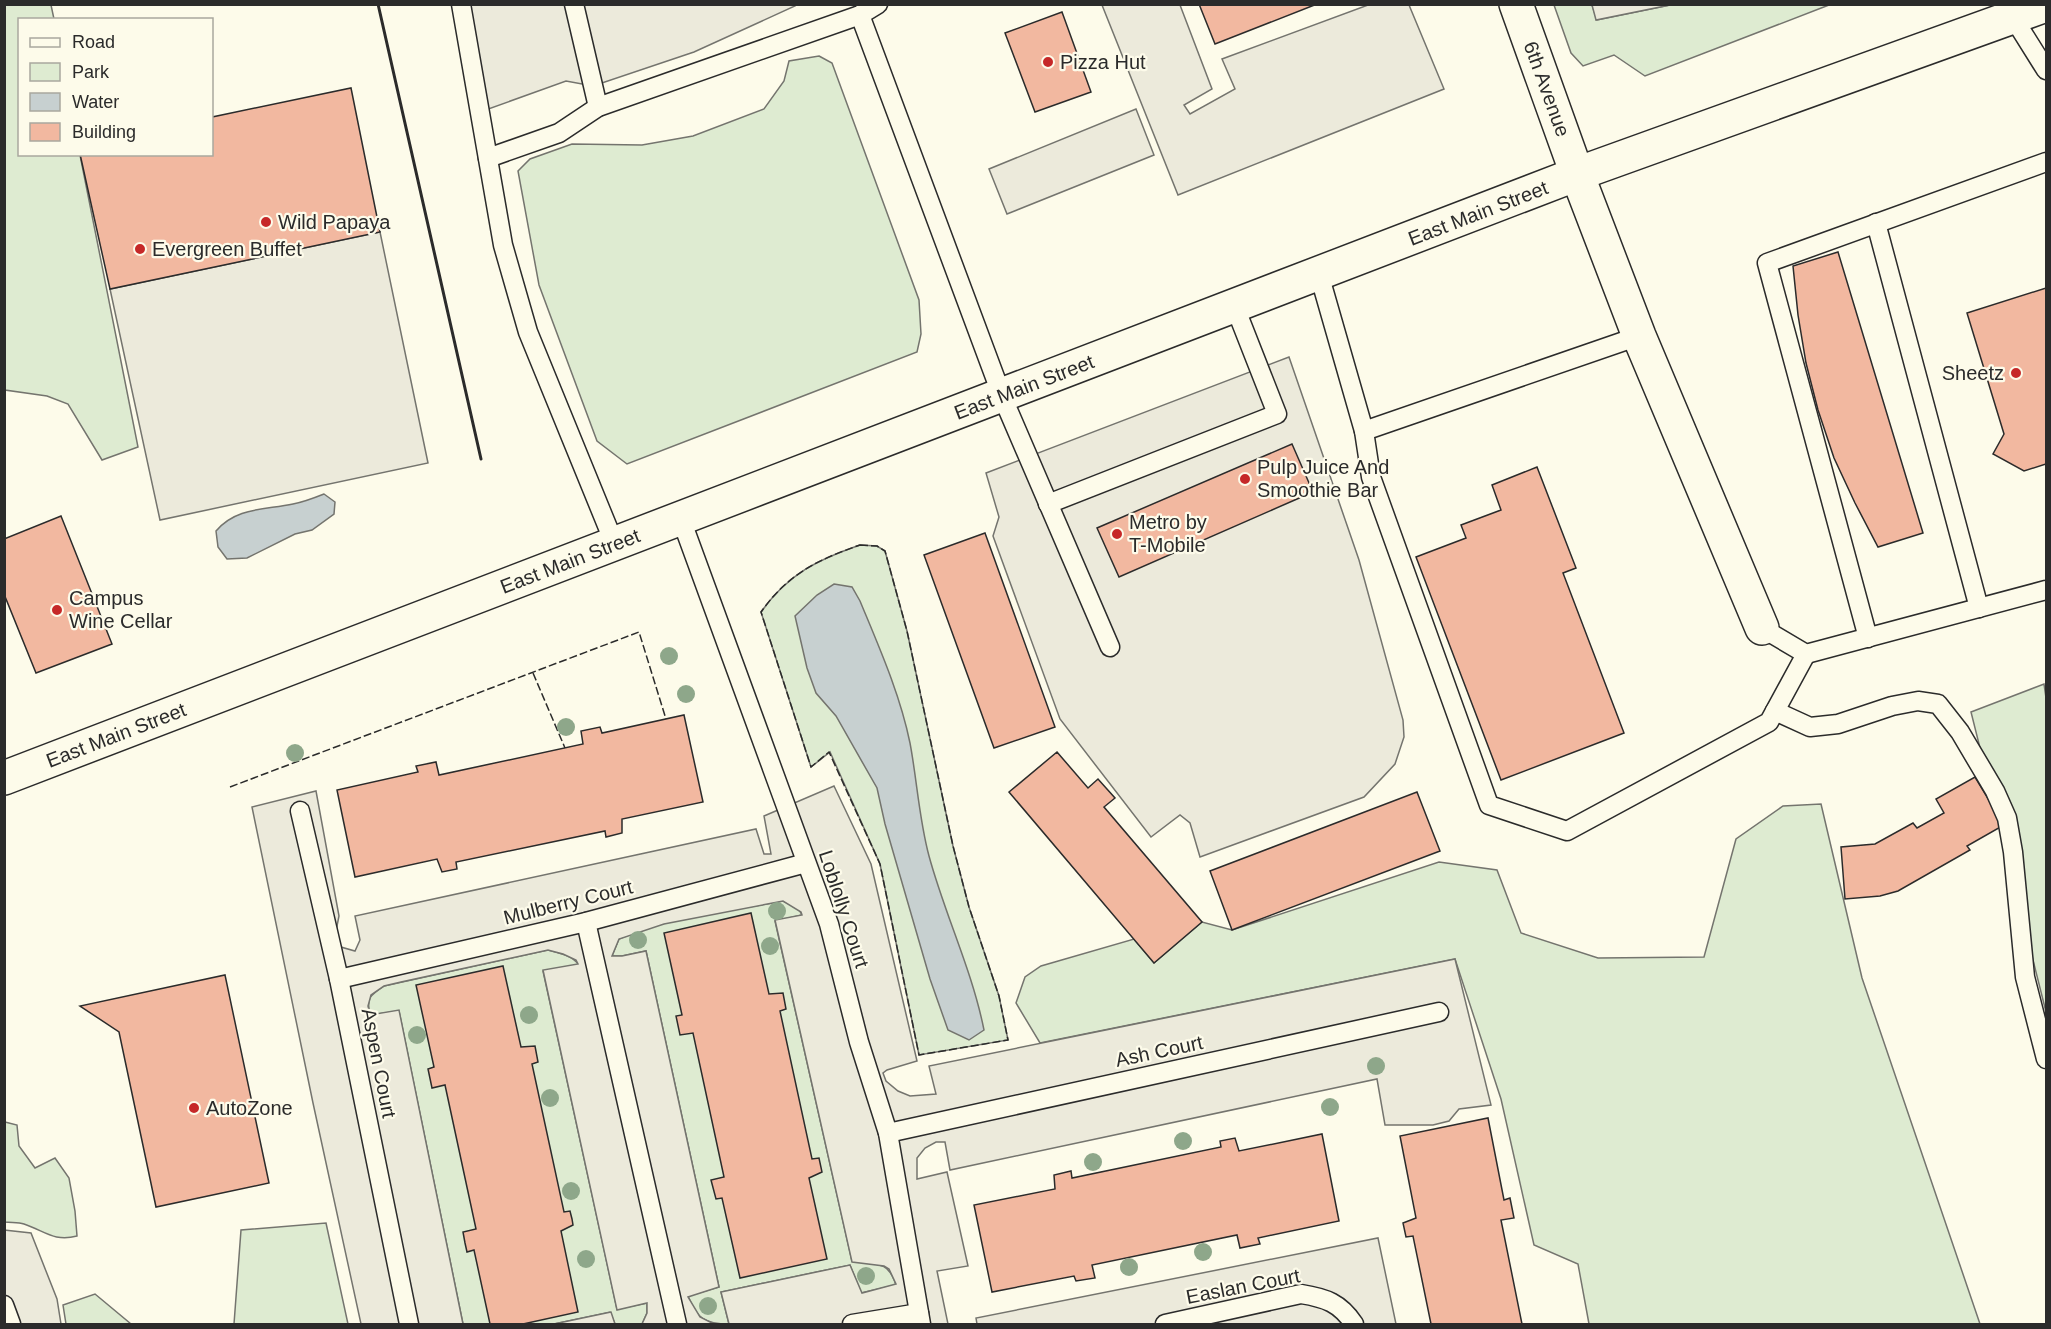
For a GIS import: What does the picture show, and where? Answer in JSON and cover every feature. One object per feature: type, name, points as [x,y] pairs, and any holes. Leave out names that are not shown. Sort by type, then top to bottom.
[{"type":"main road","name":"6th Avenue","points":[[1516,4],[1577,174],[1639,336],[1762,628]]},
{"type":"main road","name":"East Main Street","points":[[6,772],[681,519],[1577,174],[2010,11],[2046,5]]},
{"type":"lane","points":[[461,4],[503,245],[528,332],[615,544]]},
{"type":"lane","points":[[574,4],[598,107]]},
{"type":"lane","points":[[488,158],[559,134],[598,107],[860,15],[878,4]]},
{"type":"lane","points":[[2010,11],[2046,70]]},
{"type":"lane","points":[[860,15],[1002,396],[1110,647]]},
{"type":"lane","points":[[1868,638],[1767,263],[2046,162]]},
{"type":"lane","points":[[1876,223],[1979,608]]},
{"type":"lane","points":[[1319,274],[1364,432],[1371,477],[1489,805],[1567,831],[1769,722],[1806,654]]},
{"type":"lane","points":[[1048,504],[1277,414],[1235,307]]},
{"type":"lane","points":[[1364,432],[1639,336]]},
{"type":"lane","name":"Loblolly Court","points":[[681,519],[829,924],[859,1042],[888,1133],[920,1319]]},
{"type":"lane","points":[[1762,628],[1806,654],[2046,590]]},
{"type":"lane","points":[[1775,711],[1810,727],[1838,724],[1918,700],[1938,704],[1960,732],[1995,791],[2007,818],[2013,852],[2025,977],[2046,1059]]},
{"type":"lane","name":"Aspen Court","points":[[300,811],[339,979],[409,1324]]},
{"type":"lane","name":"Mulberry Court","points":[[339,979],[586,922],[806,863]]},
{"type":"lane","points":[[586,922],[677,1324]]},
{"type":"lane","name":"Ash Court","points":[[888,1133],[1439,1012]]},
{"type":"lane","name":"Easlan Court","points":[[1165,1324],[1301,1294],[1321,1297],[1344,1310],[1354,1324]]},
{"type":"lane","points":[[4,1305],[11,1324]]},
{"type":"lane","points":[[852,1324],[920,1319]]},
{"type":"green space","points":[[4,5],[51,5],[54,18],[18,18],[18,156],[80,156],[138,447],[102,460],[68,404],[47,396],[5,390]]},
{"type":"green space","points":[[1554,5],[1592,5],[1597,20],[1670,5],[1829,5],[1645,76],[1614,55],[1583,66],[1571,53]]},
{"type":"green space","points":[[819,56],[832,63],[919,300],[921,334],[917,352],[627,464],[597,441],[539,285],[518,171],[530,159],[572,144],[642,145],[693,136],[764,109],[784,81],[789,61]]},
{"type":"green space","points":[[860,545],[877,546],[885,551],[907,631],[953,846],[969,907],[999,996],[1008,1040],[919,1055],[880,864],[830,752],[811,767],[761,612],[782,588],[804,570],[830,556]]},
{"type":"green space","points":[[2044,684],[2046,698],[2046,1012],[1971,712]]},
{"type":"green space","points":[[1821,804],[1862,978],[1980,1324],[1589,1324],[1578,1264],[1534,1245],[1501,1099],[1455,959],[1040,1043],[1016,1003],[1025,977],[1041,966],[1134,939],[1154,963],[1202,922],[1232,930],[1439,862],[1497,870],[1521,933],[1598,958],[1704,957],[1736,839],[1783,806]]},
{"type":"green space","points":[[783,901],[798,908],[802,915],[775,921],[852,1261],[873,1263],[884,1267],[893,1277],[896,1285],[861,1293],[850,1265],[721,1292],[729,1324],[714,1323],[699,1315],[688,1296],[719,1287],[646,951],[612,956],[619,939],[638,931],[700,916]]},
{"type":"green space","points":[[548,950],[561,953],[579,965],[543,971],[617,1309],[647,1303],[647,1313],[642,1324],[615,1324],[610,1312],[554,1324],[463,1324],[399,1011],[370,1015],[370,997],[384,986]]},
{"type":"green space","points":[[5,1122],[17,1125],[19,1146],[35,1168],[55,1158],[69,1178],[77,1236],[56,1237],[24,1224],[5,1222]]},
{"type":"green space","points":[[326,1223],[348,1324],[234,1324],[241,1230]]},
{"type":"green space","points":[[95,1294],[131,1324],[66,1324],[63,1305]]},
{"type":"shaded area","points":[[794,4],[795,6],[694,52],[593,86],[566,81],[480,112],[461,5]]},
{"type":"shaded area","points":[[1592,4],[1670,5],[1596,20]]},
{"type":"shaded area","points":[[1102,5],[1180,5],[1212,89],[1184,105],[1190,114],[1235,89],[1222,59],[1368,5],[1409,5],[1444,89],[1178,195]]},
{"type":"shaded area","points":[[1136,109],[1154,155],[1007,214],[989,169]]},
{"type":"shaded area","points":[[380,232],[428,463],[160,520],[110,289]]},
{"type":"shaded area","points":[[1289,357],[1359,560],[1403,720],[1404,737],[1395,764],[1364,797],[1200,857],[1190,823],[1180,815],[1151,837],[1060,719],[993,536],[999,517],[986,473]]},
{"type":"shaded area","points":[[834,786],[871,864],[917,1061],[883,1073],[886,1081],[898,1091],[910,1096],[936,1094],[929,1066],[1455,959],[1491,1105],[1459,1109],[1449,1121],[1433,1125],[1385,1125],[1377,1079],[950,1170],[945,1142],[936,1142],[925,1148],[917,1158],[917,1179],[947,1172],[968,1266],[937,1271],[948,1324],[729,1324],[721,1292],[850,1265],[862,1293],[896,1284],[889,1269],[884,1266],[852,1262],[775,920],[802,915],[801,912],[783,901],[664,924],[619,939],[612,956],[646,951],[719,1287],[688,1297],[700,1317],[714,1324],[642,1324],[647,1313],[647,1303],[617,1310],[543,970],[578,964],[576,960],[548,950],[384,986],[371,995],[368,1006],[370,1015],[399,1010],[463,1324],[361,1324],[252,807],[316,791],[339,916],[335,936],[341,947],[355,951],[360,940],[355,916],[756,829],[764,854],[771,854],[764,816]]},
{"type":"shaded area","points":[[4,1230],[31,1233],[57,1299],[61,1324],[5,1324]]},
{"type":"shaded area","points":[[1378,1238],[1396,1324],[977,1324],[976,1318]]},
{"type":"shaded area","points":[[611,1312],[615,1324],[554,1324]]},
{"type":"water","points":[[324,494],[335,502],[334,514],[312,530],[295,534],[247,558],[227,559],[218,547],[216,531],[224,523],[242,513],[301,502]]},
{"type":"water","points":[[834,584],[852,587],[860,601],[901,707],[910,743],[929,856],[973,986],[984,1030],[969,1040],[948,1030],[930,979],[885,824],[877,788],[836,716],[816,693],[807,668],[795,616],[817,595]]},
{"type":"building","points":[[1199,4],[1317,4],[1215,44]]},
{"type":"building","name":"Pizza Hut","points":[[1062,12],[1091,92],[1035,112],[1005,33]]},
{"type":"building","points":[[351,88],[380,232],[110,289],[80,156],[213,156],[213,117]]},
{"type":"building","points":[[1838,252],[1923,533],[1878,547],[1834,458],[1806,363],[1798,315],[1793,266]]},
{"type":"building","name":"Sheetz","points":[[2046,288],[2046,464],[2024,471],[1993,454],[2004,434],[1967,313]]},
{"type":"building","points":[[1292,444],[1313,492],[1119,577],[1097,528]]},
{"type":"building","points":[[1537,467],[1576,568],[1563,573],[1624,733],[1501,780],[1416,557],[1466,538],[1461,525],[1501,510],[1492,485]]},
{"type":"building","points":[[61,516],[112,644],[36,673],[4,594],[4,539]]},
{"type":"building","points":[[985,533],[1055,727],[994,748],[924,555]]},
{"type":"building","points":[[684,715],[703,802],[622,819],[622,833],[606,837],[605,831],[456,862],[457,869],[442,872],[437,859],[355,877],[337,790],[418,772],[416,766],[436,762],[439,775],[583,744],[581,731],[600,727],[602,733]]},
{"type":"building","points":[[1057,752],[1088,788],[1098,779],[1115,798],[1104,807],[1202,922],[1154,963],[1009,792]]},
{"type":"building","points":[[1975,777],[2004,825],[1967,846],[1970,850],[1898,891],[1880,896],[1845,899],[1841,847],[1875,844],[1913,823],[1917,828],[1944,813],[1936,799]]},
{"type":"building","points":[[1417,792],[1440,851],[1232,930],[1210,871]]},
{"type":"building","points":[[751,913],[769,994],[783,993],[786,1009],[780,1011],[812,1159],[819,1158],[822,1172],[809,1178],[827,1259],[740,1278],[722,1198],[716,1199],[711,1180],[724,1177],[693,1033],[680,1035],[676,1016],[682,1015],[664,933]]},
{"type":"building","points":[[503,966],[521,1047],[535,1046],[538,1062],[532,1064],[564,1212],[570,1211],[573,1225],[561,1231],[578,1312],[523,1324],[490,1324],[474,1250],[467,1252],[463,1232],[476,1229],[445,1085],[432,1088],[428,1069],[434,1067],[416,985]]},
{"type":"building","name":"AutoZone","points":[[225,975],[269,1183],[156,1207],[119,1032],[80,1006]]},
{"type":"building","points":[[1488,1118],[1504,1200],[1510,1198],[1514,1218],[1501,1220],[1522,1324],[1431,1324],[1413,1236],[1406,1237],[1403,1223],[1416,1218],[1400,1136]]},
{"type":"building","points":[[1322,1134],[1339,1221],[1258,1238],[1260,1244],[1240,1248],[1237,1235],[1092,1265],[1095,1278],[1076,1281],[1074,1276],[992,1292],[974,1205],[1055,1189],[1054,1175],[1071,1171],[1072,1178],[1221,1147],[1220,1141],[1235,1138],[1239,1151]]},
{"type":"fence","points":[[860,545],[877,546],[885,551],[907,631],[953,846],[969,907],[999,996],[1008,1040],[919,1055],[880,864],[829,752],[811,767],[761,612],[782,588],[804,570],[830,556],[860,545]]},
{"type":"fence","points":[[230,787],[639,632],[666,719]]},
{"type":"fence","points":[[533,673],[565,748]]},
{"type":"wall","points":[[378,4],[481,459]]},
{"type":"place","name":"Pizza Hut","points":[[1048,62]]},
{"type":"place","name":"Wild Papaya","points":[[266,222]]},
{"type":"place","name":"Evergreen Buffet","points":[[140,249]]},
{"type":"place","name":"Sheetz","points":[[2016,373]]},
{"type":"place","name":"Pulp Juice And Smoothie Bar","points":[[1245,479]]},
{"type":"place","name":"Metro by T-Mobile","points":[[1117,534]]},
{"type":"place","name":"Campus Wine Cellar","points":[[57,610]]},
{"type":"place","name":"AutoZone","points":[[194,1108]]}]
